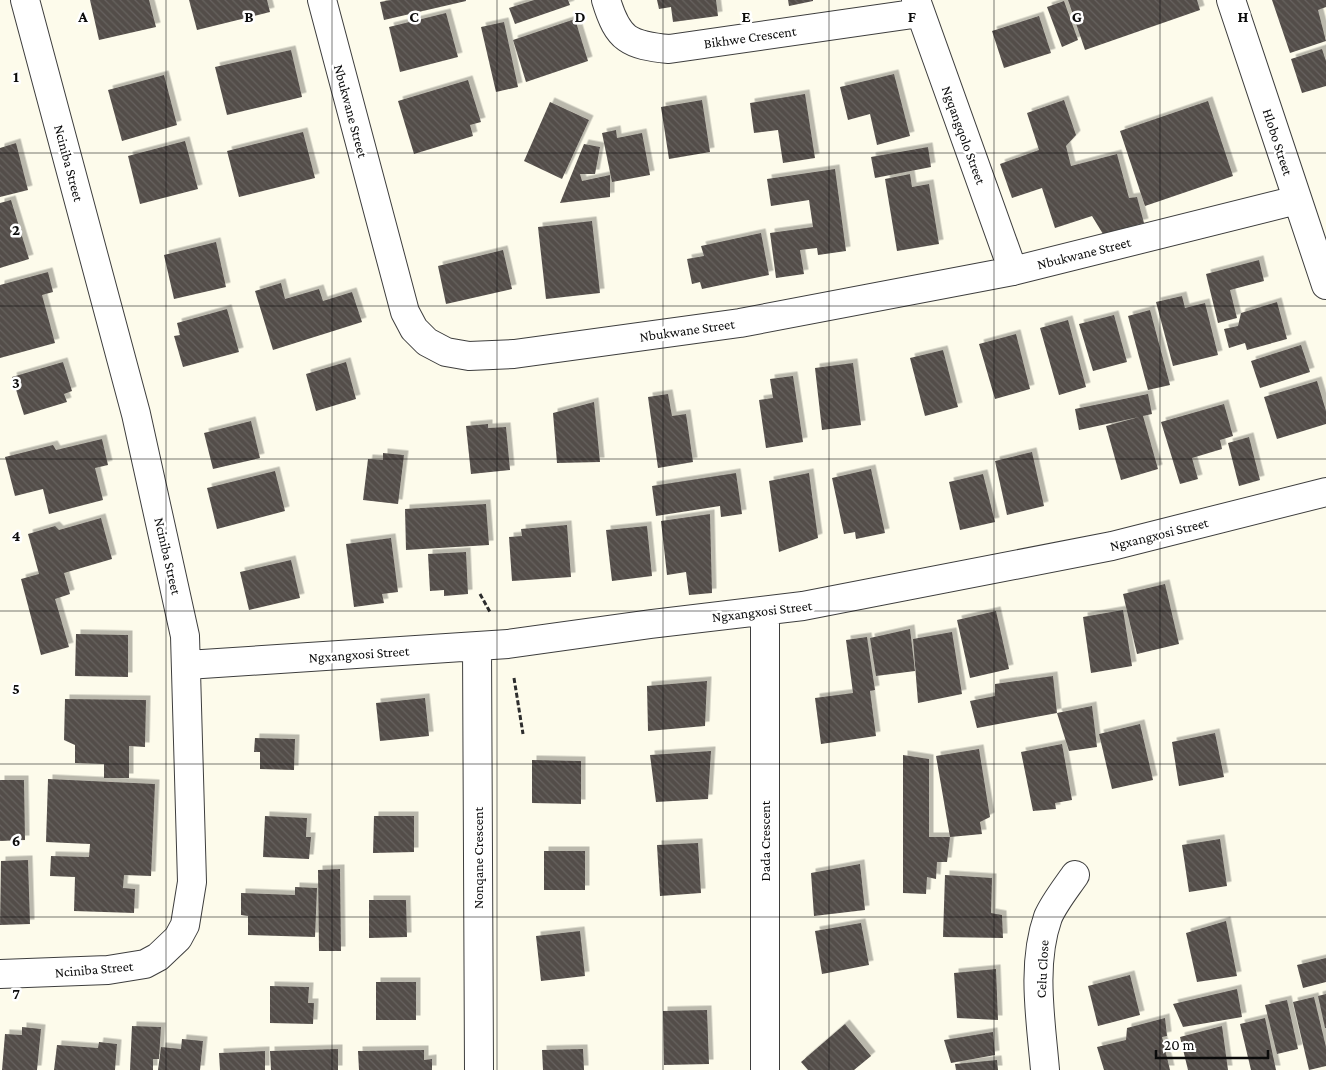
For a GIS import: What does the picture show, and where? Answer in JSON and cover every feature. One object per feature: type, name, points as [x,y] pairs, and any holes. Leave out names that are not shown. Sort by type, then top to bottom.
[{"type":"street","name":"Nciniba Street","points":[[0,974],[108,970],[132,966],[158,957],[178,938],[185,925],[192,882],[187,664],[180,610],[136,414],[25,0]]},
{"type":"street","name":"Nbukwane Street","points":[[322,0],[405,312],[414,328],[427,342],[446,352],[469,356],[514,354],[740,323],[1013,271],[1298,200]]},
{"type":"street","name":"Bikhwe Crescent","points":[[606,0],[618,31],[641,45],[669,49],[918,6]]},
{"type":"street","name":"Hlobo Street","points":[[1231,0],[1326,285]]},
{"type":"street","name":"Ngqangqolo Street","points":[[918,6],[1013,271]]},
{"type":"street","name":"Ngxangxosi Street","points":[[187,664],[477,646],[765,611],[864,595],[1112,546],[1326,492]]},
{"type":"street","name":"Dada Crescent","points":[[765,611],[765,1070]]},
{"type":"street","name":"Nonqane Crescent","points":[[477,646],[479,1070]]},
{"type":"street","name":"Celu Close","points":[[1045,1070],[1039,982],[1041,945],[1048,916],[1075,875]]},
{"type":"building","points":[[90,0],[149,0],[156,27],[99,40]]},
{"type":"building","points":[[189,0],[267,0],[270,12],[197,30]]},
{"type":"building","points":[[391,0],[466,1],[384,20],[380,2]]},
{"type":"building","points":[[534,0],[568,0],[570,5],[515,24],[509,8]]},
{"type":"building","points":[[657,0],[716,0],[718,16],[673,22],[671,7],[659,9]]},
{"type":"building","points":[[788,0],[813,0],[813,1],[789,6]]},
{"type":"building","points":[[1068,0],[1197,0],[1200,10],[1085,50]]},
{"type":"building","points":[[1272,0],[1326,0],[1326,7],[1318,10],[1326,41],[1290,53]]},
{"type":"building","points":[[1064,1],[1078,40],[1062,47],[1047,7]]},
{"type":"building","points":[[446,13],[458,57],[400,72],[389,27]]},
{"type":"building","points":[[1039,16],[1051,53],[1004,68],[992,31]]},
{"type":"building","points":[[575,19],[588,61],[526,82],[513,40]]},
{"type":"building","points":[[504,22],[518,87],[496,92],[481,27]]},
{"type":"building","points":[[1322,49],[1326,61],[1326,86],[1302,93],[1291,59]]},
{"type":"building","points":[[291,50],[302,97],[227,115],[215,67]]},
{"type":"building","points":[[894,74],[910,136],[877,145],[870,114],[848,120],[840,87]]},
{"type":"building","points":[[164,75],[177,125],[122,141],[108,90]]},
{"type":"building","points":[[468,80],[481,122],[470,125],[473,136],[414,154],[398,101]]},
{"type":"building","points":[[805,94],[815,158],[783,163],[778,130],[754,133],[750,103]]},
{"type":"building","points":[[702,100],[710,152],[669,159],[661,107]]},
{"type":"building","points":[[1064,100],[1076,135],[1066,146],[1071,166],[1117,154],[1129,198],[1137,197],[1144,223],[1103,234],[1092,216],[1055,228],[1042,188],[1012,198],[1000,164],[1039,150],[1027,113]]},
{"type":"building","points":[[1208,101],[1233,176],[1145,206],[1120,131]]},
{"type":"building","points":[[550,102],[589,120],[562,179],[524,161]]},
{"type":"building","points":[[616,130],[617,138],[642,133],[650,175],[612,182],[602,133]]},
{"type":"building","points":[[303,132],[315,178],[239,197],[227,151]]},
{"type":"building","points":[[185,141],[198,189],[140,204],[128,156]]},
{"type":"building","points":[[16,143],[28,190],[0,197],[0,148]]},
{"type":"building","points":[[584,144],[600,147],[595,174],[580,174],[582,181],[610,175],[610,197],[560,203]]},
{"type":"building","points":[[928,147],[931,167],[875,178],[871,157]]},
{"type":"building","points":[[835,169],[846,251],[818,255],[817,248],[800,250],[804,274],[776,278],[770,233],[813,227],[809,200],[771,206],[767,179]]},
{"type":"building","points":[[910,174],[912,187],[929,184],[939,244],[897,251],[885,179]]},
{"type":"building","points":[[11,200],[29,259],[0,268],[0,203]]},
{"type":"building","points":[[592,221],[600,293],[546,299],[538,227]]},
{"type":"building","points":[[761,233],[769,275],[702,289],[700,282],[692,284],[687,259],[704,256],[701,246]]},
{"type":"building","points":[[216,242],[226,287],[174,299],[164,255]]},
{"type":"building","points":[[503,250],[512,289],[446,304],[438,266]]},
{"type":"building","points":[[1259,260],[1264,281],[1230,290],[1237,318],[1218,323],[1206,274]]},
{"type":"building","points":[[48,272],[53,292],[42,295],[55,343],[0,358],[0,285]]},
{"type":"building","points":[[281,283],[285,299],[319,289],[323,301],[352,292],[362,322],[273,350],[255,291]]},
{"type":"building","points":[[1182,296],[1185,308],[1205,303],[1218,355],[1173,366],[1156,302]]},
{"type":"building","points":[[1277,302],[1287,339],[1247,350],[1245,343],[1229,348],[1224,329],[1238,326],[1241,313]]},
{"type":"building","points":[[227,309],[239,352],[183,367],[174,336],[180,335],[177,323]]},
{"type":"building","points":[[1150,310],[1170,385],[1148,390],[1128,316]]},
{"type":"building","points":[[1114,315],[1127,362],[1093,371],[1079,324]]},
{"type":"building","points":[[1068,320],[1086,387],[1059,395],[1040,328]]},
{"type":"building","points":[[1016,334],[1030,389],[995,399],[979,344]]},
{"type":"building","points":[[1301,345],[1310,372],[1260,388],[1251,361]]},
{"type":"building","points":[[943,350],[958,407],[925,416],[910,358]]},
{"type":"building","points":[[63,362],[72,391],[64,394],[67,402],[24,415],[12,377]]},
{"type":"building","points":[[346,362],[356,399],[316,411],[306,374]]},
{"type":"building","points":[[853,363],[861,425],[822,430],[815,368]]},
{"type":"building","points":[[793,376],[803,442],[766,448],[759,400],[773,398],[770,379]]},
{"type":"building","points":[[1317,381],[1326,411],[1326,424],[1277,439],[1264,397]]},
{"type":"building","points":[[668,394],[672,416],[686,414],[693,462],[658,468],[648,397]]},
{"type":"building","points":[[1148,394],[1152,414],[1143,416],[1158,469],[1121,480],[1106,426],[1139,417],[1079,430],[1075,409]]},
{"type":"building","points":[[594,402],[600,462],[557,463],[553,413]]},
{"type":"building","points":[[1224,404],[1233,436],[1220,440],[1222,449],[1192,458],[1198,479],[1180,484],[1161,422]]},
{"type":"building","points":[[251,421],[260,458],[213,469],[204,433]]},
{"type":"building","points":[[488,424],[488,428],[506,427],[510,470],[471,474],[466,426]]},
{"type":"building","points":[[1249,437],[1260,480],[1239,486],[1228,443]]},
{"type":"building","points":[[102,439],[108,465],[95,468],[103,500],[49,514],[43,489],[15,496],[5,457],[53,445],[56,450]]},
{"type":"building","points":[[1032,452],[1044,506],[1007,515],[995,461]]},
{"type":"building","points":[[383,453],[404,455],[398,504],[363,500],[368,459],[383,460]]},
{"type":"building","points":[[871,469],[885,533],[856,539],[855,532],[844,534],[832,478]]},
{"type":"building","points":[[275,471],[285,511],[217,529],[207,488]]},
{"type":"building","points":[[736,473],[742,514],[721,517],[720,506],[656,516],[652,486]]},
{"type":"building","points":[[809,473],[818,538],[779,552],[769,481]]},
{"type":"building","points":[[983,474],[995,522],[960,530],[949,482]]},
{"type":"building","points":[[486,504],[489,545],[406,550],[405,509]]},
{"type":"building","points":[[710,514],[712,593],[689,595],[686,572],[667,575],[661,521]]},
{"type":"building","points":[[101,518],[112,559],[64,573],[70,594],[55,599],[69,647],[41,655],[21,579],[39,574],[28,534],[55,526],[59,530]]},
{"type":"building","points":[[567,525],[571,577],[512,581],[509,537],[522,536],[521,529]]},
{"type":"building","points":[[647,526],[652,576],[612,581],[606,530]]},
{"type":"building","points":[[391,538],[398,592],[382,594],[384,603],[354,607],[346,544]]},
{"type":"building","points":[[466,552],[468,594],[444,596],[444,590],[430,591],[428,554]]},
{"type":"building","points":[[291,560],[300,598],[249,610],[240,572]]},
{"type":"building","points":[[1165,584],[1179,644],[1137,654],[1123,594]]},
{"type":"building","points":[[1123,610],[1132,666],[1091,673],[1083,617]]},
{"type":"building","points":[[996,611],[1009,669],[970,678],[957,620]]},
{"type":"building","points":[[910,629],[915,671],[876,676],[870,638]]},
{"type":"building","points":[[952,632],[962,694],[918,703],[913,639]]},
{"type":"building","points":[[76,634],[128,635],[128,677],[75,676]]},
{"type":"building","points":[[867,637],[875,690],[870,691],[876,736],[821,744],[815,698],[853,693],[846,640]]},
{"type":"building","points":[[1053,676],[1057,713],[977,728],[970,701],[995,696],[995,684]]},
{"type":"building","points":[[707,681],[705,726],[648,731],[647,686]]},
{"type":"building","points":[[425,698],[429,736],[380,741],[376,703]]},
{"type":"building","points":[[65,699],[146,700],[145,747],[129,746],[129,778],[104,778],[104,764],[75,763],[75,745],[64,740]]},
{"type":"building","points":[[1092,706],[1097,747],[1069,751],[1057,713]]},
{"type":"building","points":[[1140,724],[1153,780],[1112,789],[1099,734]]},
{"type":"building","points":[[1215,733],[1224,777],[1179,786],[1172,742]]},
{"type":"building","points":[[255,738],[295,739],[294,770],[260,769],[260,752],[254,752]]},
{"type":"building","points":[[1062,744],[1072,800],[1055,803],[1056,809],[1033,811],[1021,752]]},
{"type":"building","points":[[979,749],[990,817],[980,822],[982,834],[950,837],[936,756]]},
{"type":"building","points":[[711,751],[708,799],[656,802],[650,755]]},
{"type":"building","points":[[903,755],[929,759],[929,837],[950,837],[947,862],[937,862],[936,879],[927,877],[926,894],[903,893]]},
{"type":"building","points":[[532,760],[581,761],[581,804],[532,803]]},
{"type":"building","points":[[48,779],[155,784],[151,876],[124,875],[123,888],[135,889],[134,913],[74,911],[75,877],[50,876],[51,856],[89,857],[90,844],[46,842]]},
{"type":"building","points":[[0,780],[24,780],[25,840],[0,841]]},
{"type":"building","points":[[265,816],[307,818],[306,837],[311,837],[309,859],[263,857]]},
{"type":"building","points":[[374,816],[414,816],[414,852],[373,853]]},
{"type":"building","points":[[1220,839],[1227,886],[1189,892],[1182,845]]},
{"type":"building","points":[[698,843],[701,893],[660,896],[657,845]]},
{"type":"building","points":[[544,851],[585,851],[585,890],[544,890]]},
{"type":"building","points":[[28,860],[30,924],[0,925],[1,861]]},
{"type":"building","points":[[860,864],[865,910],[814,916],[811,873]]},
{"type":"building","points":[[340,869],[341,951],[319,951],[318,870]]},
{"type":"building","points":[[945,875],[992,878],[991,913],[1002,915],[1003,938],[943,937]]},
{"type":"building","points":[[295,887],[317,888],[315,937],[248,935],[248,916],[241,915],[241,893],[295,895]]},
{"type":"building","points":[[369,900],[406,900],[407,937],[369,938]]},
{"type":"building","points":[[1226,921],[1237,976],[1197,982],[1186,933]]},
{"type":"building","points":[[861,923],[869,965],[822,974],[815,931]]},
{"type":"building","points":[[580,931],[585,976],[541,981],[536,936]]},
{"type":"building","points":[[1326,958],[1326,982],[1303,988],[1297,965]]},
{"type":"building","points":[[996,969],[998,1020],[957,1018],[954,973]]},
{"type":"building","points":[[1130,975],[1140,1015],[1098,1026],[1088,986]]},
{"type":"building","points":[[376,982],[416,982],[416,1020],[376,1020]]},
{"type":"building","points":[[270,986],[309,987],[308,1003],[314,1003],[313,1024],[270,1023]]},
{"type":"building","points":[[1237,989],[1242,1017],[1183,1027],[1173,1004]]},
{"type":"building","points":[[1326,994],[1326,1028],[1325,1028],[1318,996]]},
{"type":"building","points":[[1314,997],[1326,1047],[1326,1066],[1309,1070],[1293,1002]]},
{"type":"building","points":[[1287,1000],[1298,1049],[1277,1054],[1265,1005]]},
{"type":"building","points":[[707,1010],[709,1064],[664,1065],[663,1011]]},
{"type":"building","points":[[1165,1018],[1167,1036],[1162,1037],[1170,1070],[1104,1070],[1097,1047],[1126,1040],[1127,1028]]},
{"type":"building","points":[[1265,1018],[1276,1070],[1251,1070],[1240,1024]]},
{"type":"building","points":[[845,1024],[871,1056],[854,1070],[808,1070],[801,1062]]},
{"type":"building","points":[[132,1026],[161,1027],[159,1059],[153,1059],[153,1070],[130,1070]]},
{"type":"building","points":[[1222,1026],[1228,1070],[1188,1070],[1180,1037]]},
{"type":"building","points":[[22,1027],[41,1029],[37,1070],[2,1070],[5,1034],[22,1035]]},
{"type":"building","points":[[993,1032],[995,1055],[951,1063],[944,1040]]},
{"type":"building","points":[[182,1039],[203,1041],[200,1070],[158,1070],[161,1047],[181,1049]]},
{"type":"building","points":[[99,1042],[117,1044],[115,1070],[54,1070],[57,1045],[98,1048]]},
{"type":"building","points":[[338,1049],[338,1070],[271,1070],[270,1051]]},
{"type":"building","points":[[583,1049],[584,1070],[543,1070],[542,1050]]},
{"type":"building","points":[[424,1050],[424,1060],[432,1059],[432,1070],[359,1070],[358,1051]]},
{"type":"building","points":[[265,1051],[265,1070],[220,1070],[219,1053]]},
{"type":"building","points":[[997,1060],[998,1070],[956,1070],[955,1064]]}]
